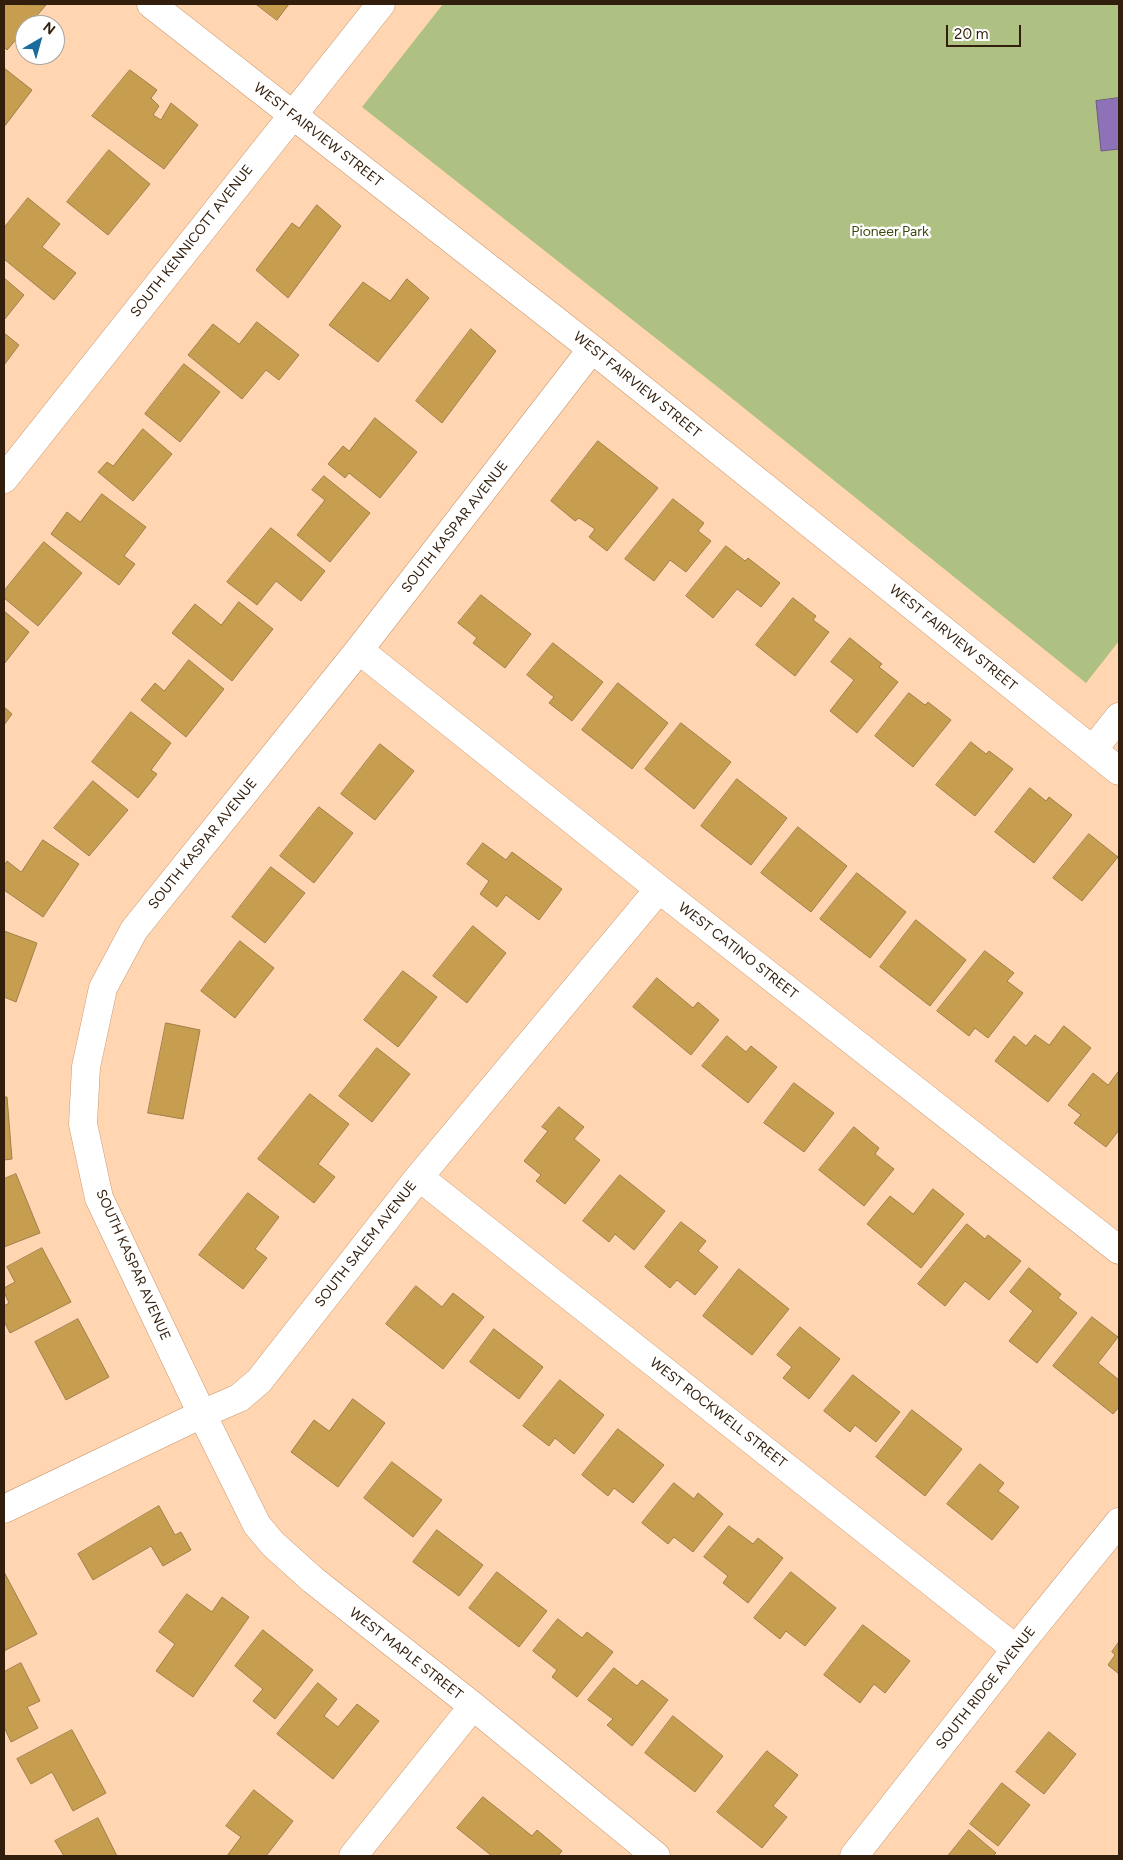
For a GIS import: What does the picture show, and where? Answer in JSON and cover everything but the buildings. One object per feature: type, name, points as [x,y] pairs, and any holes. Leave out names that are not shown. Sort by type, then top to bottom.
[{"type":"street","name":"WEST FAIRVIEW STREET","points":[[151,4],[592,349],[1119,771]]},
{"type":"street","name":"SOUTH KENNICOTT AVENUE","points":[[4,479],[381,4]]},
{"type":"street","name":"SOUTH KASPAR AVENUE","points":[[202,1414],[99,1198],[83,1124],[86,1067],[103,988],[134,930],[359,650],[592,349]]},
{"type":"street","name":"WEST CATINO STREET","points":[[359,650],[659,889],[1119,1250]]},
{"type":"street","points":[[1093,750],[1119,717]]},
{"type":"street","name":"SOUTH SALEM AVENUE","points":[[4,1509],[239,1398],[259,1381],[419,1177],[659,889]]},
{"type":"street","name":"WEST ROCKWELL STREET","points":[[419,1177],[1016,1649]]},
{"type":"street","name":"WEST MAPLE STREET","points":[[202,1414],[257,1525],[273,1544],[314,1580],[473,1706],[656,1856]]},
{"type":"street","name":"SOUTH RIDGE AVENUE","points":[[854,1856],[1016,1649],[1119,1522]]},
{"type":"street","points":[[353,1856],[473,1706]]},
{"type":"green space","name":"Pioneer Park","points":[[443,4],[1119,4],[1119,641],[1086,683],[719,388],[362,107]]},
{"type":"shaded area","points":[[1119,98],[1119,149],[1101,151],[1096,101]]}]
